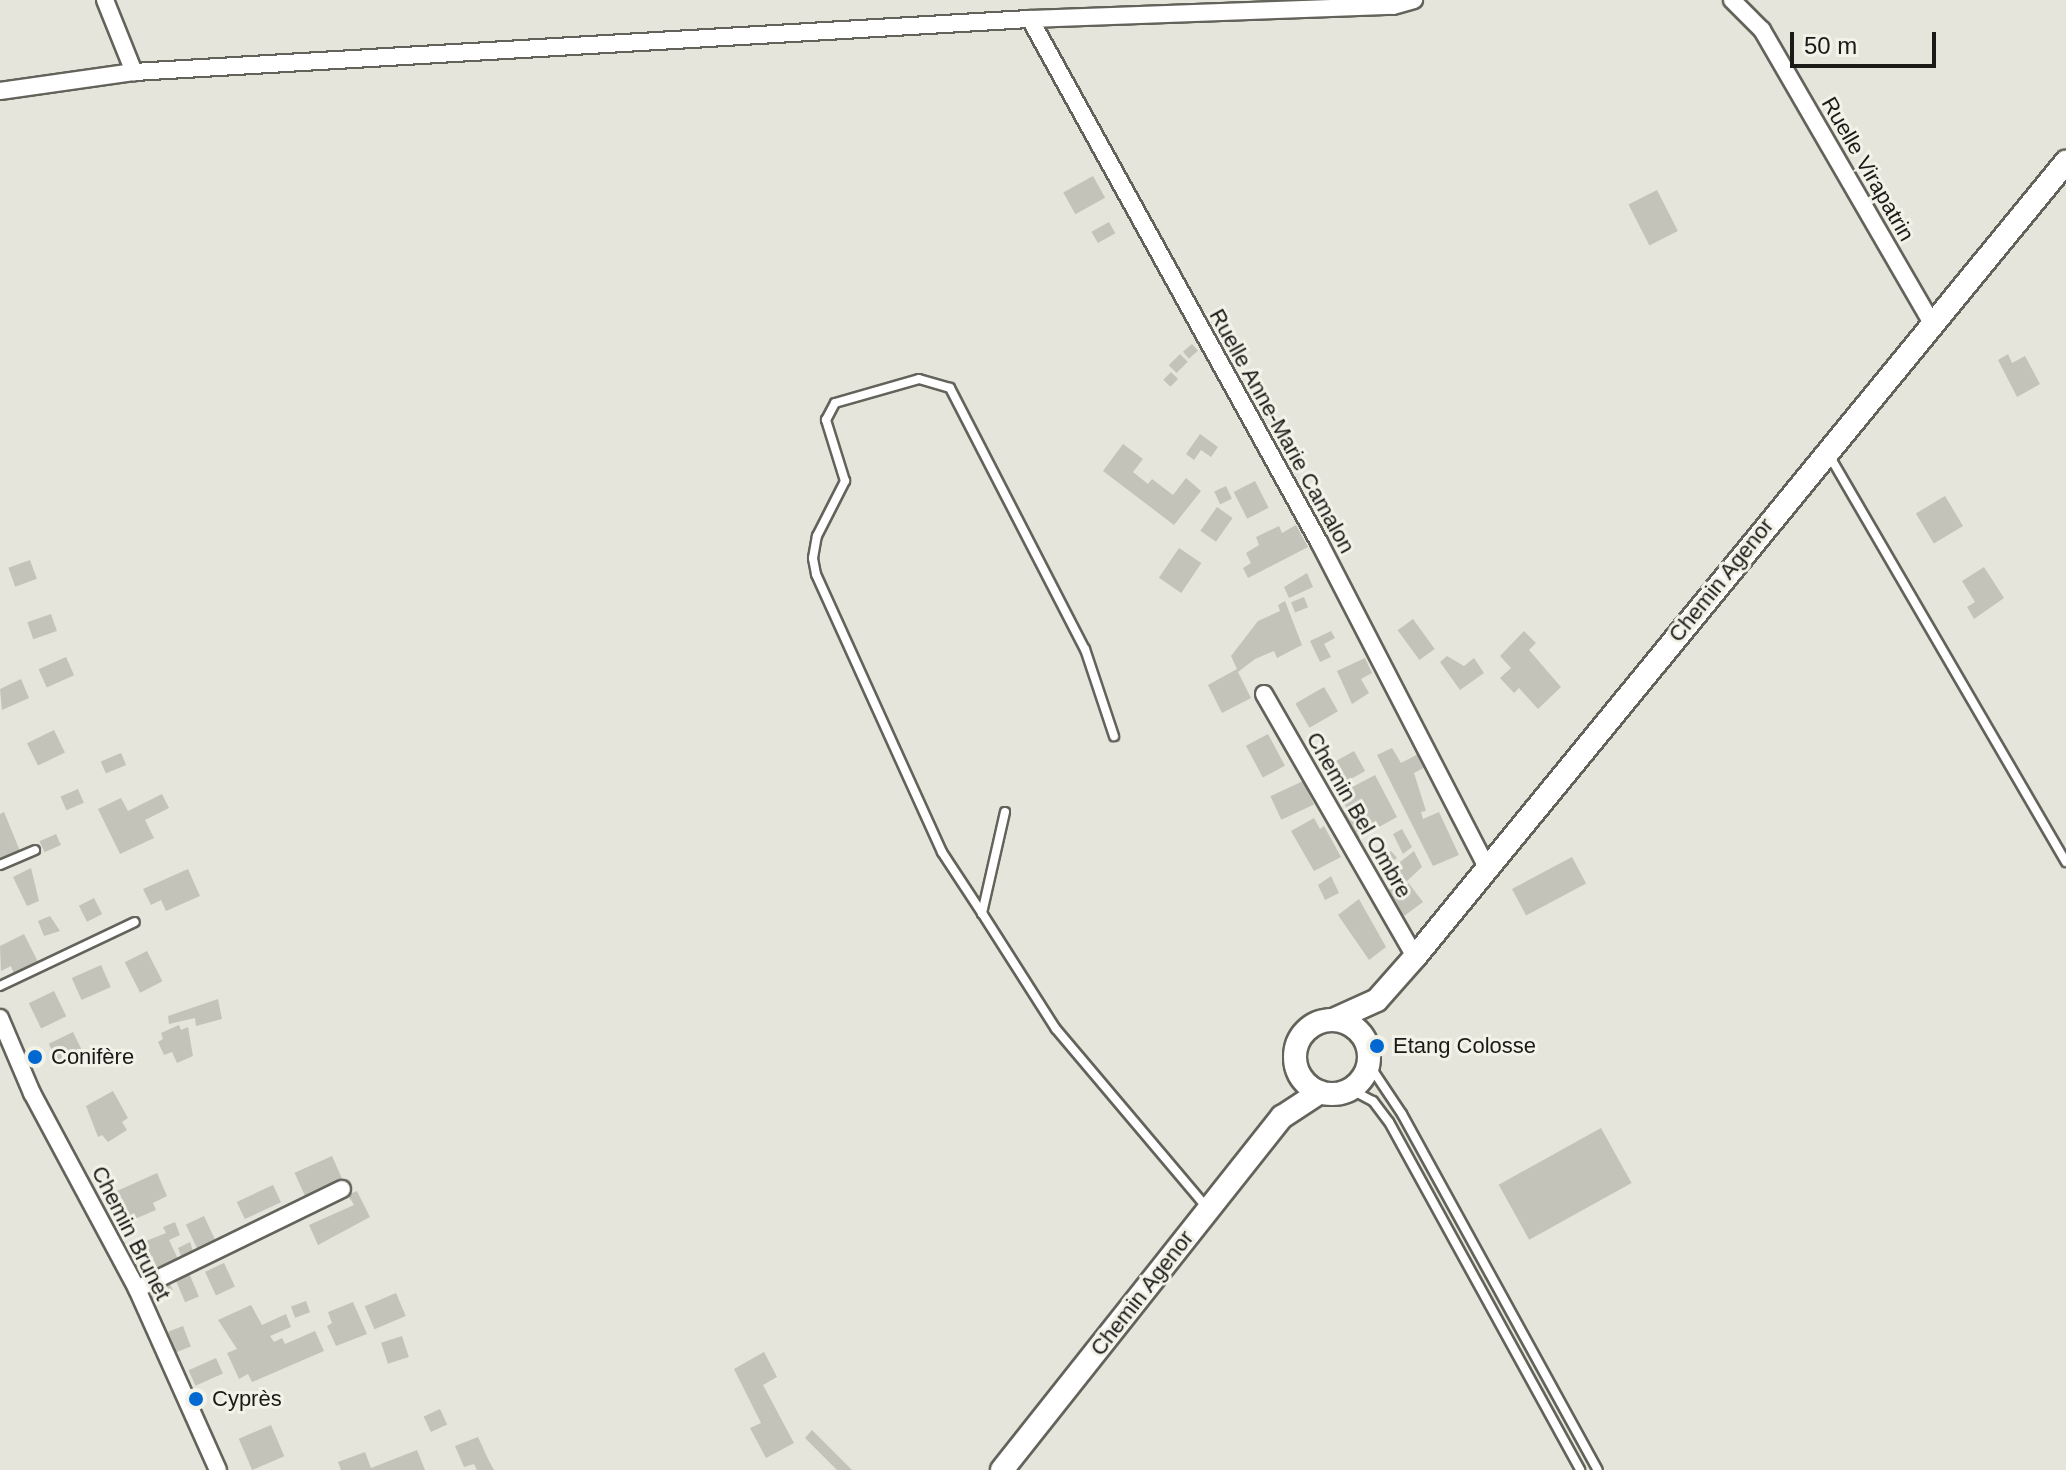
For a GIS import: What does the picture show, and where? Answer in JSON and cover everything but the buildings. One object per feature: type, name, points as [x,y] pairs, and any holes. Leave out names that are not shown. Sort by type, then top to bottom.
[{"type":"main road","name":"Chemin Agenor","points":[[1282,1117],[1297,1071],[1298,1041],[1312,1025],[1333,1020],[1377,1000],[1415,957],[1826,451],[2066,162]]},
{"type":"main road","name":"Chemin Agenor","points":[[1002,1470],[1282,1117],[1320,1092],[1350,1089],[1367,1053],[1377,1000]]},
{"type":"main road","points":[[1333,1020],[1353,1026],[1367,1053]]},
{"type":"main road","points":[[1297,1071],[1320,1092]]},
{"type":"street","points":[[105,0],[134,72]]},
{"type":"street","points":[[0,91],[134,72],[1030,19],[1393,6],[1414,0]]},
{"type":"street","name":"Ruelle Virapatrin","points":[[1732,0],[1762,30],[1933,325]]},
{"type":"street","name":"Ruelle Anne-Marie Camalon","points":[[1030,19],[1319,542],[1487,868]]},
{"type":"street","name":"Chemin Bel Ombre","points":[[1264,694],[1415,957]]},
{"type":"street","name":"Chemin Brunet","points":[[0,1018],[32,1093],[137,1289],[218,1470]]},
{"type":"street","points":[[137,1289],[342,1189]]},
{"type":"lane","points":[[1114,736],[1085,649],[950,388],[919,379],[835,403],[826,420],[845,481],[817,536],[816,574],[885,735],[942,852],[1056,1029],[1209,1210]]},
{"type":"lane","points":[[1826,451],[2066,862]]},
{"type":"lane","points":[[982,913],[1005,812]]},
{"type":"lane","points":[[0,865],[35,850]]},
{"type":"lane","points":[[0,986],[135,922]]},
{"type":"lane","points":[[1367,1053],[1598,1470]]},
{"type":"lane","points":[[1350,1089],[1373,1101],[1389,1122],[1580,1470]]},
{"type":"place","name":"Etang Colosse","points":[[1377,1046]]},
{"type":"place","name":"Conifère","points":[[35,1057]]},
{"type":"place","name":"Cyprès","points":[[196,1399]]}]
